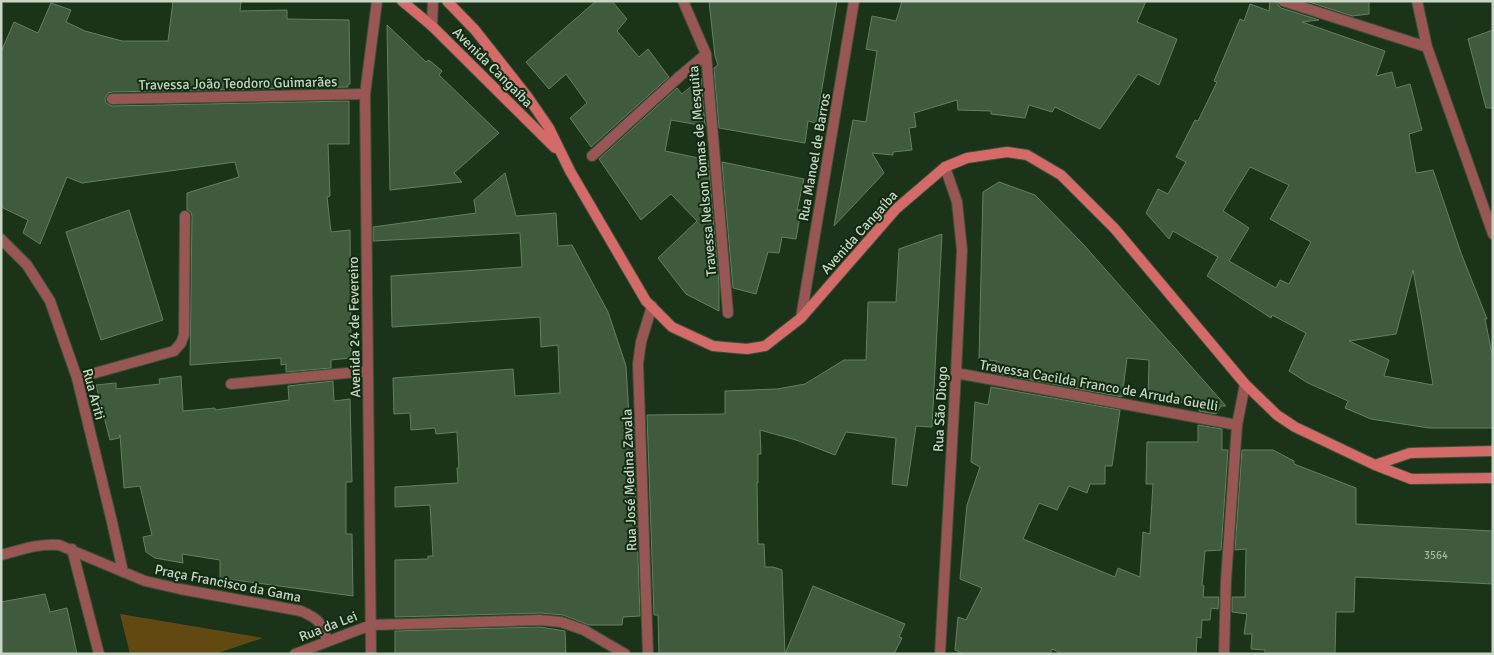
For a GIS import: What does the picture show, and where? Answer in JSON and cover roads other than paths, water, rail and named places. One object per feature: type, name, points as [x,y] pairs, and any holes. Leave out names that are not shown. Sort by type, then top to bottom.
[{"type":"main road","name":"Avenida Cangaíba","points":[[402,1],[432,26],[562,154]]},
{"type":"main road","name":"Avenida Cangaíba","points":[[447,1],[475,30],[527,96],[549,128],[646,301],[672,327],[713,346],[746,349],[765,346],[801,318],[896,209],[945,167],[967,158],[1007,152],[1027,155],[1061,175],[1115,228],[1245,384],[1277,415],[1295,428],[1374,465],[1411,479],[1493,478]]},
{"type":"main road","points":[[1374,465],[1410,453],[1493,452]]},
{"type":"street","name":"Avenida 24 de Fevereiro","points":[[371,654],[365,94],[377,1]]},
{"type":"street","points":[[432,26],[433,1]]},
{"type":"street","name":"Travessa Nelson Tomas de Mesquita","points":[[683,1],[706,54],[728,314]]},
{"type":"street","name":"Rua Manoel de Barros","points":[[801,318],[854,1]]},
{"type":"street","points":[[1283,1],[1427,46]]},
{"type":"street","points":[[1417,1],[1427,46],[1493,234]]},
{"type":"street","points":[[592,156],[706,54]]},
{"type":"street","name":"Travessa João Teodoro Guimarães","points":[[112,99],[365,94]]},
{"type":"street","name":"Rua São Diogo","points":[[940,654],[962,250],[956,202],[945,167]]},
{"type":"street","points":[[77,378],[174,350],[181,343],[184,335],[185,216]]},
{"type":"street","name":"Rua Ariti","points":[[1,239],[27,265],[50,301],[77,378],[123,572]]},
{"type":"street","name":"Rua José Medina Zavala","points":[[648,654],[638,364],[641,342],[652,306]]},
{"type":"street","points":[[231,384],[368,371]]},
{"type":"street","name":"Travessa Cacilda Franco de Arruda Guelli","points":[[956,373],[1238,425]]},
{"type":"street","points":[[1224,654],[1226,580],[1238,425],[1245,384]]},
{"type":"street","name":"Praça Francisco da Gama","points":[[1,555],[34,546],[59,545],[145,581],[301,611],[314,617],[321,624],[327,640]]},
{"type":"street","points":[[72,549],[99,654]]},
{"type":"street","name":"Rua da Lei","points":[[295,654],[327,640],[371,625],[540,620],[561,622],[584,630],[625,654]]}]
